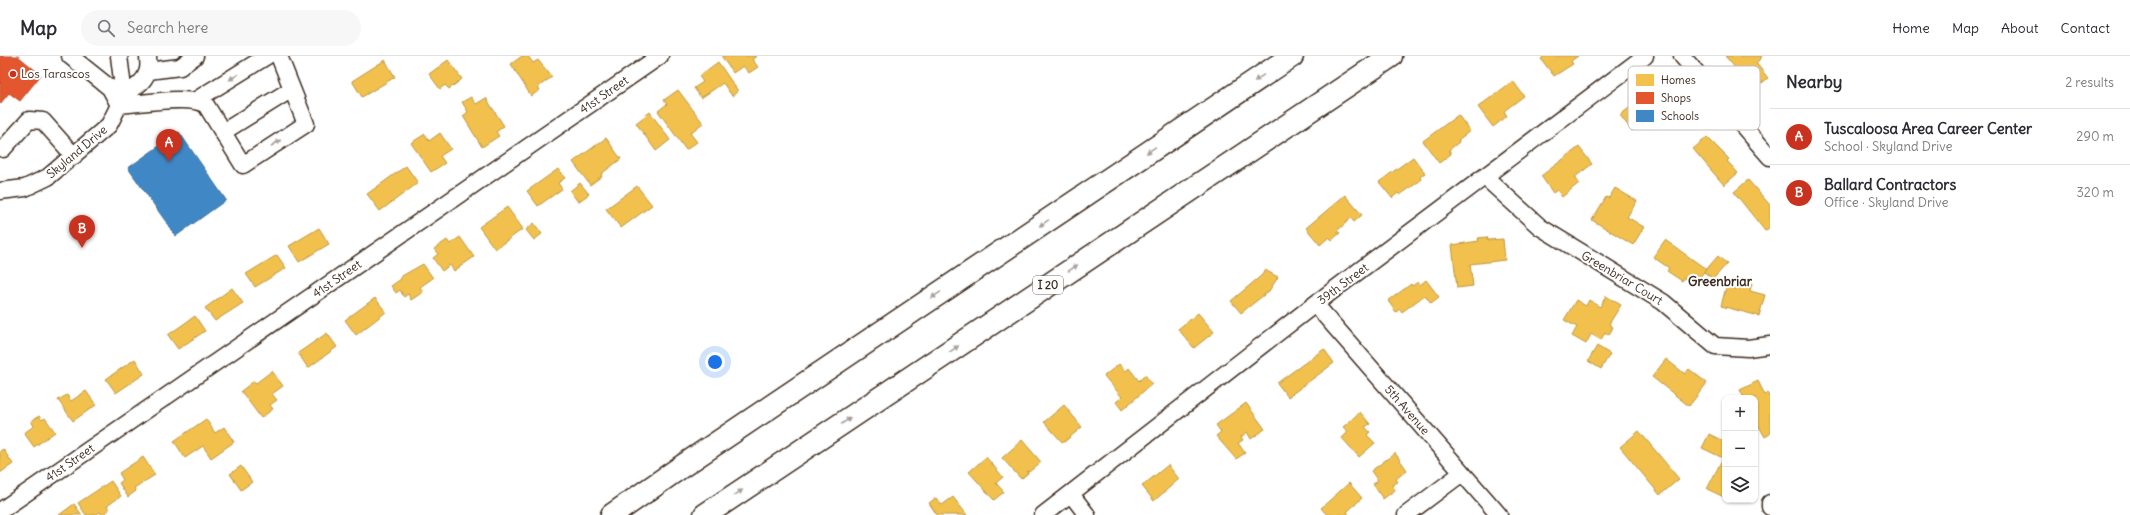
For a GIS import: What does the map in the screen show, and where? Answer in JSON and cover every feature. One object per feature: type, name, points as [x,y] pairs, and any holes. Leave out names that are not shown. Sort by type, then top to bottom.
[{"type":"highway","points":[[612,515],[1292,56]]},
{"type":"highway","name":"I 20","points":[[705,515],[1391,56]]},
{"type":"street","points":[[70,56],[110,88],[120,100]]},
{"type":"street","points":[[119,56],[122,80],[120,100]]},
{"type":"street","points":[[120,100],[139,85],[148,64],[180,67],[195,56]]},
{"type":"street","points":[[196,100],[267,56]]},
{"type":"street","points":[[120,100],[196,100],[206,105],[243,165],[306,124],[279,56]]},
{"type":"street","name":"41st Street","points":[[0,511],[660,56]]},
{"type":"street","name":"39th Street","points":[[1632,66],[1645,56]]},
{"type":"street","points":[[1682,56],[1691,66]]},
{"type":"street","name":"39th Street","points":[[1043,515],[1315,304],[1628,69]]},
{"type":"street","points":[[223,132],[292,89]]},
{"type":"street","name":"Skyland Drive","points":[[0,191],[25,188],[48,177],[109,126],[120,100]]},
{"type":"street","points":[[3,149],[29,120],[43,121],[74,156]]},
{"type":"street","points":[[1746,130],[1770,157]]},
{"type":"street","name":"Greenbriar Court","points":[[1485,177],[1540,226],[1663,302],[1715,346],[1748,348],[1770,345]]},
{"type":"street","name":"5th Avenue","points":[[1315,304],[1499,515]]},
{"type":"street","points":[[1406,515],[1462,473]]},
{"type":"street","points":[[1071,494],[1087,515]]},
{"type":"building: Homes","points":[[522,56],[528,56],[533,63],[538,60],[552,77],[538,87],[540,90],[531,96],[511,64]]},
{"type":"building: Homes","points":[[757,56],[752,59],[758,67],[749,73],[743,66],[733,73],[722,57]]},
{"type":"building: Homes","points":[[1544,56],[1578,56],[1571,61],[1573,64],[1554,76],[1541,59]]},
{"type":"building: Homes","points":[[1725,56],[1762,57],[1756,63],[1758,66],[1734,66]]},
{"type":"building: Homes","points":[[385,60],[395,77],[362,97],[352,81]]},
{"type":"building: Homes","points":[[448,60],[462,79],[449,89],[445,85],[440,89],[429,74]]},
{"type":"building: Homes","points":[[718,62],[738,91],[732,96],[723,83],[701,98],[694,88],[703,82],[699,76]]},
{"type":"building: Homes","points":[[1760,68],[1768,78],[1760,84]]},
{"type":"building: Homes","points":[[1513,81],[1524,96],[1504,111],[1507,116],[1493,127],[1478,107]]},
{"type":"building: Homes","points":[[678,90],[703,123],[690,133],[697,142],[686,150],[658,111],[667,104],[664,100]]},
{"type":"building: Homes","points":[[471,97],[476,104],[486,98],[504,126],[496,132],[499,136],[482,147],[463,116],[468,112],[462,102]]},
{"type":"building: Homes","points":[[1628,109],[1628,126],[1620,115]]},
{"type":"building: Homes","points":[[650,112],[670,140],[656,151],[636,123]]},
{"type":"building: Homes","points":[[1458,115],[1470,131],[1458,140],[1459,142],[1449,150],[1451,154],[1439,163],[1423,141]]},
{"type":"building: Homes","points":[[440,133],[451,149],[440,156],[445,163],[431,172],[411,143],[425,134],[429,141]]},
{"type":"building: Homes","points":[[1707,137],[1729,159],[1727,161],[1738,173],[1724,185],[1693,149]]},
{"type":"building: Homes","points":[[606,138],[621,159],[601,174],[602,176],[590,185],[573,162]]},
{"type":"building: Homes","points":[[1579,147],[1592,164],[1575,177],[1579,183],[1562,197],[1557,190],[1553,193],[1541,176]]},
{"type":"building: Homes","points":[[1413,157],[1425,173],[1420,177],[1421,180],[1400,195],[1398,193],[1392,198],[1379,182]]},
{"type":"building: Homes","points":[[406,166],[418,183],[380,211],[367,194]]},
{"type":"building: Homes","points":[[558,169],[565,178],[558,183],[562,189],[538,206],[527,191]]},
{"type":"building: Homes","points":[[1748,180],[1770,205],[1770,227],[1765,231],[1734,192]]},
{"type":"building: Homes","points":[[580,183],[589,194],[578,202],[570,191]]},
{"type":"building: Homes","points":[[637,186],[652,205],[621,228],[606,209]]},
{"type":"building: Homes","points":[[1615,188],[1637,201],[1627,217],[1644,227],[1633,245],[1592,220],[1606,197],[1609,198]]},
{"type":"building: Homes","points":[[1345,195],[1362,215],[1354,222],[1351,218],[1337,231],[1340,233],[1332,240],[1329,237],[1320,245],[1306,228]]},
{"type":"building: Homes","points":[[507,207],[523,229],[495,249],[479,227]]},
{"type":"building: Homes","points":[[534,223],[542,234],[534,240],[526,230]]},
{"type":"building: Homes","points":[[319,228],[329,244],[299,262],[289,246]]},
{"type":"building: Homes","points":[[460,237],[474,257],[454,271],[450,265],[442,271],[433,258],[438,254],[434,249],[447,240],[450,244]]},
{"type":"building: Homes","points":[[1487,237],[1488,240],[1503,239],[1505,260],[1470,264],[1473,286],[1457,288],[1452,245],[1479,241],[1478,238]]},
{"type":"building: Homes","points":[[1665,240],[1706,269],[1694,285],[1684,278],[1682,281],[1667,271],[1669,268],[1653,257]]},
{"type":"building: Homes","points":[[277,255],[286,268],[255,287],[246,274]]},
{"type":"building: Homes","points":[[1718,256],[1727,264],[1713,279],[1704,272]]},
{"type":"building: Homes","points":[[423,264],[433,278],[420,287],[423,292],[411,300],[408,294],[404,297],[400,290],[396,293],[391,286],[401,279],[400,277]]},
{"type":"building: Homes","points":[[1265,270],[1278,277],[1269,291],[1241,313],[1231,301],[1262,275]]},
{"type":"building: Homes","points":[[1738,279],[1752,283],[1750,291],[1765,295],[1759,316],[1721,306],[1726,287],[1736,289]]},
{"type":"building: Homes","points":[[1426,280],[1439,297],[1431,303],[1425,295],[1402,312],[1400,309],[1396,312],[1388,301],[1411,284],[1412,286],[1418,282],[1420,285]]},
{"type":"building: Homes","points":[[232,288],[243,303],[215,321],[205,308]]},
{"type":"building: Homes","points":[[1606,296],[1621,305],[1609,324],[1613,327],[1609,335],[1605,332],[1601,340],[1591,334],[1586,344],[1572,336],[1577,327],[1564,320],[1576,300],[1586,306],[1589,300],[1600,307]]},
{"type":"building: Homes","points":[[375,298],[386,312],[356,335],[345,320]]},
{"type":"building: Homes","points":[[1198,313],[1214,332],[1194,348],[1178,329]]},
{"type":"building: Homes","points":[[195,316],[205,331],[178,349],[168,335]]},
{"type":"building: Homes","points":[[327,333],[337,347],[308,368],[298,353]]},
{"type":"building: Homes","points":[[1597,346],[1610,354],[1601,369],[1588,361]]},
{"type":"building: Homes","points":[[1324,349],[1334,363],[1288,397],[1277,383]]},
{"type":"building: Homes","points":[[135,359],[144,374],[116,393],[106,379]]},
{"type":"building: Homes","points":[[1666,359],[1685,374],[1689,369],[1707,383],[1689,406],[1652,377]]},
{"type":"building: Homes","points":[[1119,364],[1126,371],[1129,368],[1139,381],[1145,375],[1152,384],[1122,410],[1116,402],[1122,397],[1104,376]]},
{"type":"building: Homes","points":[[272,371],[283,386],[272,394],[277,400],[270,405],[273,409],[261,418],[241,391],[254,381],[256,383]]},
{"type":"building: Homes","points":[[1758,381],[1765,395],[1767,393],[1770,398],[1770,434],[1765,437],[1758,424],[1758,395],[1742,395],[1740,390]]},
{"type":"building: Homes","points":[[86,391],[96,405],[73,421],[58,400],[67,395],[71,401]]},
{"type":"building: Homes","points":[[1246,403],[1265,429],[1251,439],[1247,432],[1241,437],[1243,440],[1238,443],[1245,453],[1236,459],[1216,436],[1221,432],[1216,425]]},
{"type":"building: Homes","points":[[1064,405],[1082,427],[1063,443],[1044,422]]},
{"type":"building: Homes","points":[[1360,412],[1370,424],[1365,427],[1370,432],[1367,435],[1375,443],[1359,457],[1342,438],[1348,432],[1343,427]]},
{"type":"building: Homes","points":[[39,416],[42,420],[45,418],[55,432],[34,447],[24,433],[34,426],[31,421]]},
{"type":"building: Homes","points":[[206,419],[215,433],[224,427],[234,442],[211,458],[203,446],[185,458],[174,441]]},
{"type":"building: Homes","points":[[1639,431],[1679,479],[1660,495],[1620,447]]},
{"type":"building: Homes","points":[[1709,434],[1722,440],[1722,458],[1702,448]]},
{"type":"building: Homes","points":[[1022,440],[1041,462],[1029,472],[1026,471],[1028,473],[1021,479],[1002,458]]},
{"type":"building: Homes","points":[[3,449],[13,464],[0,473],[0,451]]},
{"type":"building: Homes","points":[[1395,453],[1407,470],[1396,479],[1398,482],[1392,485],[1395,490],[1383,499],[1373,484],[1378,481],[1371,471]]},
{"type":"building: Homes","points":[[143,457],[155,475],[134,488],[136,491],[128,497],[119,483],[123,480],[119,473]]},
{"type":"building: Homes","points":[[986,457],[1003,477],[996,483],[1004,492],[994,500],[969,472]]},
{"type":"building: Homes","points":[[1722,460],[1722,496],[1707,489]]},
{"type":"building: Homes","points":[[1168,465],[1179,479],[1154,501],[1142,486]]},
{"type":"building: Homes","points":[[241,466],[252,482],[241,490],[230,474]]},
{"type":"building: Homes","points":[[111,481],[121,496],[107,506],[109,510],[102,515],[100,512],[95,515],[86,515],[78,503]]},
{"type":"building: Homes","points":[[1349,483],[1362,498],[1347,512],[1349,515],[1327,515],[1321,508]]},
{"type":"building: Homes","points":[[953,497],[967,515],[937,515],[929,503],[936,498],[942,505]]},
{"type":"building: Homes","points":[[74,504],[82,515],[59,515]]},
{"type":"building: Shops","points":[[0,56],[18,56],[41,75],[20,101],[9,93],[0,104]]},
{"type":"building: Schools","points":[[179,132],[226,200],[176,236],[128,168]]},
{"type":"place","name":"Los Tarascos","points":[[13,74]]},
{"type":"place","name":"Tuscaloosa Area Career Center","points":[[169,162]]},
{"type":"place","name":"Ballard Contractors","points":[[82,248]]},
{"type":"district","name":"Greenbriar","points":[[1720,281]]}]
